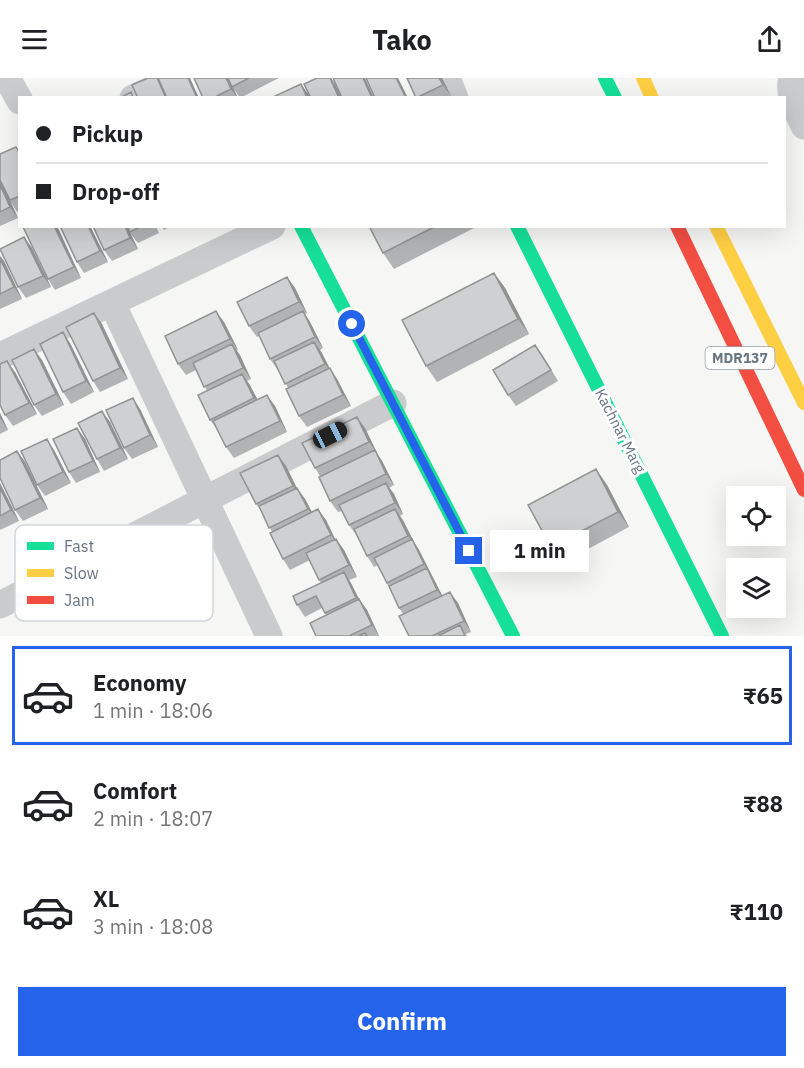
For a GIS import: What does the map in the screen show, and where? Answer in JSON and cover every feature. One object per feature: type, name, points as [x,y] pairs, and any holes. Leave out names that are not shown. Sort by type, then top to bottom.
[{"type":"street","points":[[7,78],[18,98]]},
{"type":"street","points":[[137,96],[177,78]]},
{"type":"street","points":[[447,78],[454,96]]},
{"type":"street","points":[[605,78],[614,96]]},
{"type":"street","points":[[642,78],[651,96]]},
{"type":"street","points":[[792,78],[789,88],[804,126]]},
{"type":"street","points":[[0,356],[268,228]]},
{"type":"street","points":[[302,228],[513,636]]},
{"type":"street","name":"Kachnar Marg","points":[[518,228],[722,636]]},
{"type":"street","name":"MDR137","points":[[678,228],[804,490]]},
{"type":"street","name":"MDR137","points":[[717,228],[804,403]]},
{"type":"street","points":[[112,303],[269,636]]},
{"type":"street","points":[[153,525],[393,403]]},
{"type":"street","points":[[0,604],[15,596]]},
{"type":"building","points":[[148,78],[157,78],[165,96],[137,96],[132,85]]},
{"type":"building","points":[[158,78],[188,78],[196,96],[166,96]]},
{"type":"building","points":[[194,78],[226,78],[231,89],[217,96],[202,96]]},
{"type":"building","points":[[228,78],[249,78],[232,87]]},
{"type":"building","points":[[317,78],[330,78],[338,96],[310,96],[304,84]]},
{"type":"building","points":[[333,78],[363,78],[371,96],[341,96]]},
{"type":"building","points":[[366,78],[396,78],[405,96],[374,96]]},
{"type":"building","points":[[407,78],[439,78],[443,85],[420,96],[415,96]]},
{"type":"building","points":[[301,84],[306,96],[275,96]]},
{"type":"building","points":[[16,147],[18,150],[18,197],[10,200],[0,180],[0,154]]},
{"type":"building","points":[[0,185],[10,207],[0,212]]},
{"type":"building","points":[[23,228],[55,228],[74,267],[48,279]]},
{"type":"building","points":[[61,228],[89,228],[100,251],[77,262]]},
{"type":"building","points":[[94,228],[126,228],[130,238],[104,250]]},
{"type":"building","points":[[370,228],[432,228],[383,253]]},
{"type":"building","points":[[24,237],[43,276],[18,287],[0,249]]},
{"type":"building","points":[[0,259],[14,287],[0,294]]},
{"type":"building","points":[[494,273],[518,319],[426,366],[402,320]]},
{"type":"building","points":[[287,277],[299,302],[249,326],[237,302]]},
{"type":"building","points":[[216,311],[230,339],[178,364],[165,336]]},
{"type":"building","points":[[303,311],[315,337],[270,359],[258,333]]},
{"type":"building","points":[[94,313],[120,368],[93,381],[66,327]]},
{"type":"building","points":[[63,332],[86,381],[63,392],[40,344]]},
{"type":"building","points":[[314,342],[325,364],[285,384],[274,361]]},
{"type":"building","points":[[232,344],[243,368],[204,387],[193,363]]},
{"type":"building","points":[[535,345],[551,370],[508,395],[493,370]]},
{"type":"building","points":[[34,349],[56,394],[34,405],[12,360]]},
{"type":"building","points":[[7,361],[29,403],[5,415],[0,405],[0,364]]},
{"type":"building","points":[[330,368],[343,395],[299,416],[286,389]]},
{"type":"building","points":[[242,374],[254,398],[210,420],[198,395]]},
{"type":"building","points":[[267,395],[280,421],[226,447],[213,421]]},
{"type":"building","points":[[133,398],[150,435],[124,448],[106,410]]},
{"type":"building","points":[[102,411],[120,448],[97,459],[78,423]]},
{"type":"building","points":[[357,417],[369,442],[315,468],[302,443]]},
{"type":"building","points":[[77,428],[93,461],[69,472],[53,439]]},
{"type":"building","points":[[47,439],[63,472],[37,485],[21,451]]},
{"type":"building","points":[[375,450],[386,474],[330,501],[319,477]]},
{"type":"building","points":[[17,451],[40,498],[15,510],[0,478],[0,460]]},
{"type":"building","points":[[278,455],[293,486],[256,504],[240,473]]},
{"type":"building","points":[[596,469],[618,512],[551,547],[528,505]]},
{"type":"building","points":[[386,483],[395,503],[349,525],[339,505]]},
{"type":"building","points":[[0,488],[11,510],[0,516]]},
{"type":"building","points":[[297,488],[308,509],[269,528],[259,506]]},
{"type":"building","points":[[318,509],[331,535],[283,559],[270,533]]},
{"type":"building","points":[[395,509],[408,536],[367,556],[354,529]]},
{"type":"building","points":[[336,539],[349,565],[319,580],[306,553]]},
{"type":"building","points":[[412,539],[424,564],[387,583],[374,558]]},
{"type":"building","points":[[427,568],[437,590],[399,608],[389,586]]},
{"type":"building","points":[[344,572],[356,598],[325,613],[316,596],[297,605],[293,596]]},
{"type":"building","points":[[450,592],[464,621],[432,636],[409,636],[399,616]]},
{"type":"building","points":[[359,599],[372,625],[349,636],[316,636],[310,623]]},
{"type":"building","points":[[460,625],[465,636],[438,636]]},
{"type":"traffic: fast","points":[[605,78],[614,96]]},
{"type":"traffic: fast","points":[[302,228],[513,636]]},
{"type":"traffic: fast","points":[[518,228],[722,636]]},
{"type":"traffic: slow","points":[[643,78],[651,96]]},
{"type":"traffic: slow","points":[[717,228],[804,403]]},
{"type":"traffic: jam","points":[[678,228],[804,490]]},
{"type":"route","points":[[352,324],[469,551]]}]
